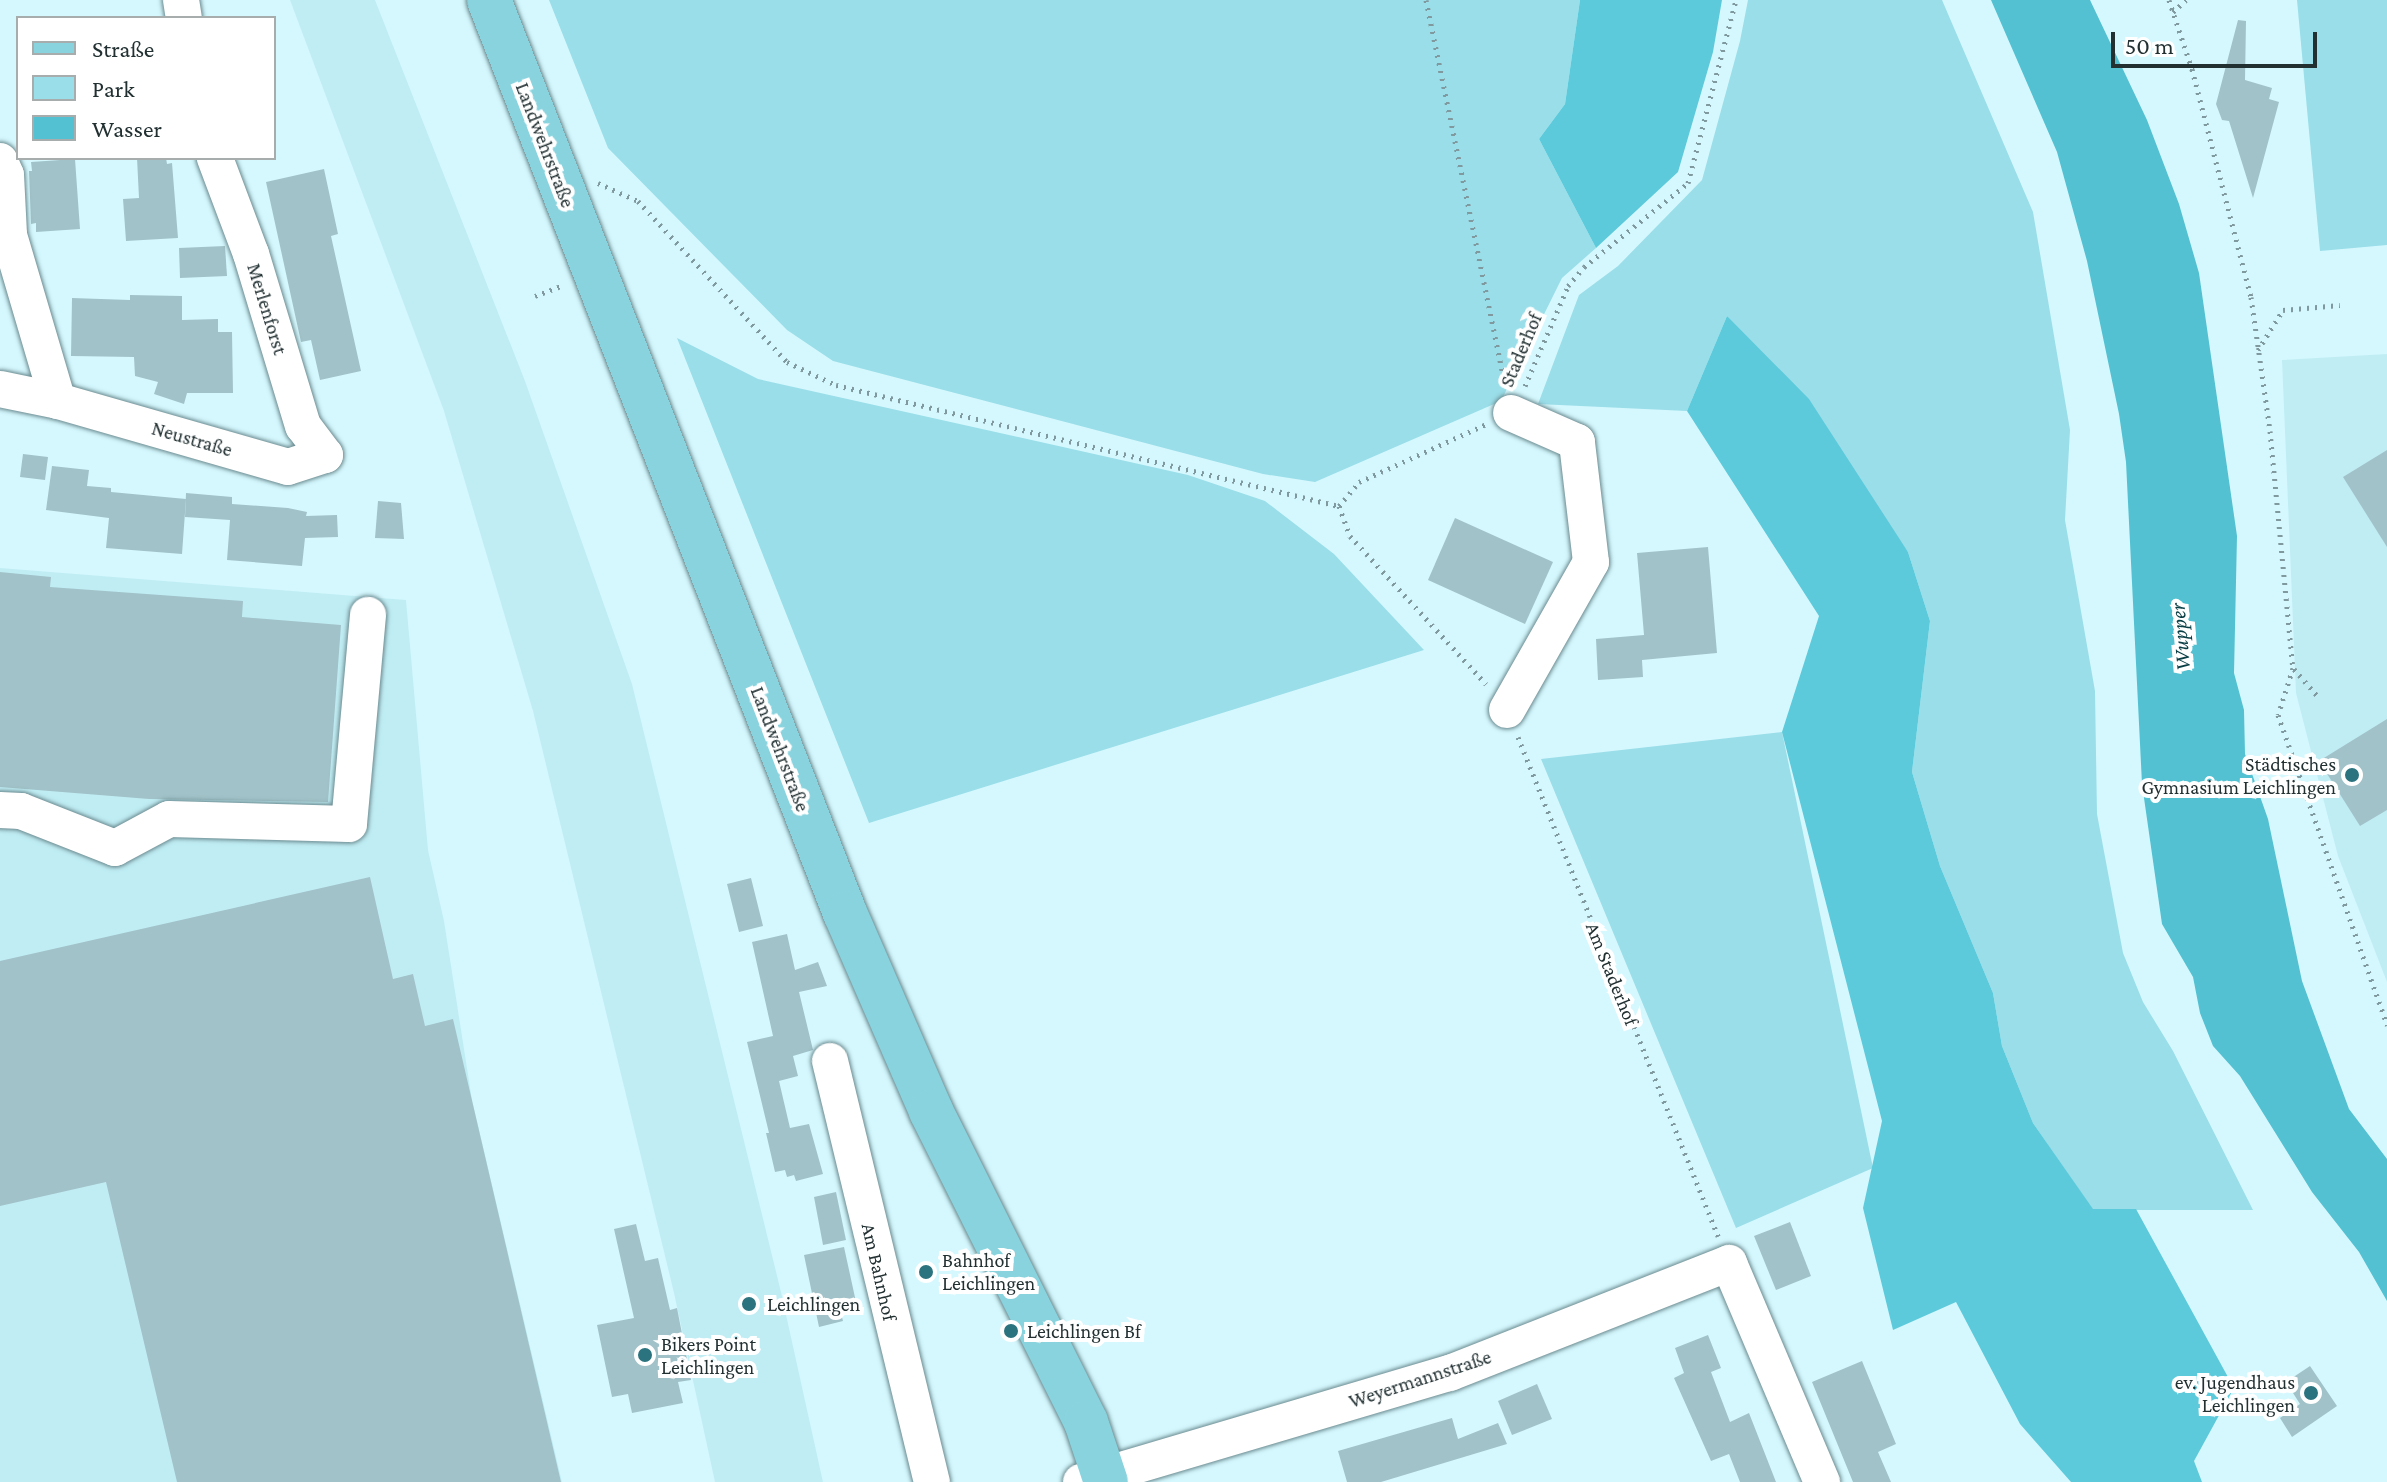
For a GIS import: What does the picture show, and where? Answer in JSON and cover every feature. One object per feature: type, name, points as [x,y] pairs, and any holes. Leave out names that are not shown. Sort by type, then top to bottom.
[{"type":"main road","name":"Landwehrstraße","points":[[489,0],[845,913],[931,1111],[1086,1422],[1097,1480]]},
{"type":"street","name":"Merlenforst","points":[[216,160],[251,254],[303,426],[325,455]]},
{"type":"street","points":[[0,161],[6,175],[9,235],[58,401]]},
{"type":"street","name":"Neustraße","points":[[0,389],[58,401],[288,467],[325,455]]},
{"type":"street","points":[[1507,710],[1591,562],[1577,442],[1511,413]]},
{"type":"street","points":[[0,810],[21,811],[115,848],[169,819],[349,824],[368,615]]},
{"type":"street","name":"Am Bahnhof","points":[[830,1061],[932,1482]]},
{"type":"street","points":[[1729,1263],[1822,1482]]},
{"type":"street","name":"Weyermannstraße","points":[[1097,1480],[1450,1373],[1729,1263]]},
{"type":"path","points":[[1426,0],[1511,413]]},
{"type":"path","name":"Staderhof","points":[[1339,506],[1359,482],[1511,413],[1568,286],[1584,267],[1634,230],[1688,183],[1736,0]]},
{"type":"path","points":[[2169,0],[2192,69],[2251,297],[2270,431],[2293,668],[2278,715],[2387,1025]]},
{"type":"path","points":[[2173,12],[2186,0]]},
{"type":"path","points":[[562,187],[590,179],[638,201],[787,362],[836,385],[1339,506]]},
{"type":"path","points":[[535,296],[555,288]]},
{"type":"path","points":[[2258,351],[2283,310],[2340,305]]},
{"type":"path","name":"Am Staderhof","points":[[1339,506],[1350,536],[1453,645],[1507,710],[1729,1263]]},
{"type":"path","points":[[2293,668],[2319,698]]},
{"type":"shaded area","points":[[290,0],[375,0],[525,381],[632,684],[781,1292],[823,1482],[715,1482],[674,1293],[533,711],[444,411]]},
{"type":"shaded area","points":[[1580,0],[1722,0],[1713,52],[1678,172],[1596,248],[1539,139],[1565,104]]},
{"type":"shaded area","points":[[1727,316],[1809,399],[1908,552],[1930,621],[1912,772],[1940,866],[1993,993],[2002,1046],[2033,1123],[2093,1209],[2136,1209],[2234,1388],[2194,1461],[2202,1482],[2071,1482],[2020,1424],[1956,1302],[1893,1330],[1863,1208],[1882,1121],[1782,732],[1819,616],[1687,411]]},
{"type":"shaded area","points":[[2387,354],[2387,982],[2338,856],[2296,693],[2282,360]]},
{"type":"shaded area","points":[[0,568],[406,600],[428,850],[444,921],[472,1100],[562,1482],[0,1482]]},
{"type":"green space","points":[[549,0],[1580,0],[1565,104],[1539,139],[1596,248],[1562,278],[1501,401],[1315,482],[1263,474],[833,361],[787,330],[608,148]]},
{"type":"green space","points":[[1748,0],[1942,0],[2033,212],[2070,430],[2065,520],[2095,691],[2097,814],[2123,953],[2143,1002],[2173,1051],[2253,1210],[2093,1210],[2033,1123],[2002,1046],[1993,993],[1940,866],[1912,772],[1930,621],[1908,552],[1727,316],[1687,411],[1538,404],[1579,295],[1618,266],[1702,180],[1740,41]]},
{"type":"green space","points":[[2297,0],[2387,0],[2387,245],[2320,251]]},
{"type":"green space","points":[[677,338],[758,379],[1188,475],[1265,501],[1334,554],[1424,650],[869,823]]},
{"type":"green space","points":[[1782,732],[1873,1168],[1736,1228],[1541,759]]},
{"type":"water","name":"Wupper","points":[[1991,0],[2090,0],[2147,120],[2179,204],[2199,273],[2237,536],[2234,673],[2244,710],[2245,754],[2268,819],[2302,981],[2349,1109],[2387,1159],[2387,1301],[2359,1252],[2312,1192],[2240,1076],[2213,1046],[2200,1013],[2193,977],[2162,924],[2142,784],[2126,462],[2119,414],[2087,261],[2057,152]]},
{"type":"building","points":[[2238,20],[2246,21],[2245,80],[2272,88],[2269,99],[2279,102],[2253,198],[2229,121],[2222,120],[2216,104]]},
{"type":"building","points":[[75,160],[80,229],[36,232],[36,223],[31,224],[31,162]]},
{"type":"building","points":[[137,160],[166,160],[167,164],[172,163],[178,238],[126,241],[123,199],[139,198]]},
{"type":"building","points":[[324,169],[338,234],[331,236],[361,371],[320,380],[311,340],[301,342],[266,182]]},
{"type":"building","points":[[225,246],[227,276],[180,278],[179,248]]},
{"type":"building","points":[[130,295],[182,296],[182,320],[218,319],[218,332],[232,332],[233,393],[187,393],[184,404],[154,394],[158,382],[135,376],[134,357],[71,356],[72,298],[130,300]]},
{"type":"building","points":[[2387,450],[2387,547],[2343,477]]},
{"type":"building","points":[[23,454],[48,457],[45,480],[20,477]]},
{"type":"building","points":[[52,466],[89,470],[87,486],[111,488],[111,492],[186,499],[182,554],[106,548],[109,518],[46,510]]},
{"type":"building","points":[[186,493],[232,497],[232,504],[288,508],[307,512],[306,516],[337,515],[338,537],[305,538],[302,566],[227,560],[230,520],[185,517]]},
{"type":"building","points":[[378,501],[401,503],[404,539],[375,538]]},
{"type":"building","points":[[1455,518],[1553,562],[1525,624],[1428,580]]},
{"type":"building","points":[[1708,547],[1717,653],[1642,660],[1643,677],[1598,680],[1596,639],[1644,635],[1637,553]]},
{"type":"building","points":[[0,572],[51,577],[50,587],[243,601],[242,617],[341,625],[328,802],[149,799],[0,787]]},
{"type":"building","points":[[2387,719],[2387,810],[2360,826],[2319,761]]},
{"type":"building","points":[[370,877],[393,979],[413,974],[425,1026],[453,1019],[561,1482],[177,1482],[106,1182],[0,1206],[0,961]]},
{"type":"building","points":[[751,878],[763,926],[739,932],[727,884]]},
{"type":"building","points":[[787,934],[795,970],[818,962],[827,986],[799,992],[813,1050],[793,1056],[798,1076],[779,1081],[790,1128],[809,1124],[823,1174],[796,1181],[794,1175],[787,1177],[785,1170],[775,1172],[747,1042],[773,1036],[752,942]]},
{"type":"building","points":[[836,1192],[846,1240],[823,1245],[814,1197]]},
{"type":"building","points":[[1790,1222],[1811,1276],[1776,1290],[1754,1236]]},
{"type":"building","points":[[636,1224],[645,1261],[658,1258],[670,1310],[677,1308],[691,1380],[678,1382],[683,1403],[632,1413],[628,1394],[612,1397],[597,1325],[634,1318],[614,1229]]},
{"type":"building","points":[[844,1247],[856,1302],[839,1306],[843,1321],[819,1327],[804,1255]]},
{"type":"building","points":[[1708,1335],[1721,1368],[1711,1372],[1730,1422],[1749,1413],[1776,1482],[1740,1482],[1729,1454],[1711,1461],[1674,1378],[1684,1373],[1675,1348]]},
{"type":"building","points":[[1862,1361],[1896,1444],[1878,1452],[1891,1482],[1853,1482],[1812,1382]]},
{"type":"building","name":"ev. Jugendhaus Leichlingen","points":[[2310,1366],[2337,1406],[2292,1437],[2280,1418],[2300,1404],[2286,1382]]},
{"type":"building","points":[[1537,1384],[1552,1419],[1512,1435],[1498,1401]]},
{"type":"building","points":[[1452,1418],[1458,1439],[1498,1423],[1507,1444],[1381,1482],[1347,1482],[1338,1451]]},
{"type":"place","name":"Städtisches Gymnasium Leichlingen","points":[[2352,775]]},
{"type":"place","name":"Bahnhof Leichlingen","points":[[926,1272]]},
{"type":"place","name":"Leichlingen","points":[[749,1304]]},
{"type":"place","name":"Leichlingen Bf","points":[[1011,1331]]},
{"type":"place","name":"Bikers Point Leichlingen","points":[[645,1355]]},
{"type":"place","name":"ev. Jugendhaus Leichlingen","points":[[2311,1393]]}]
